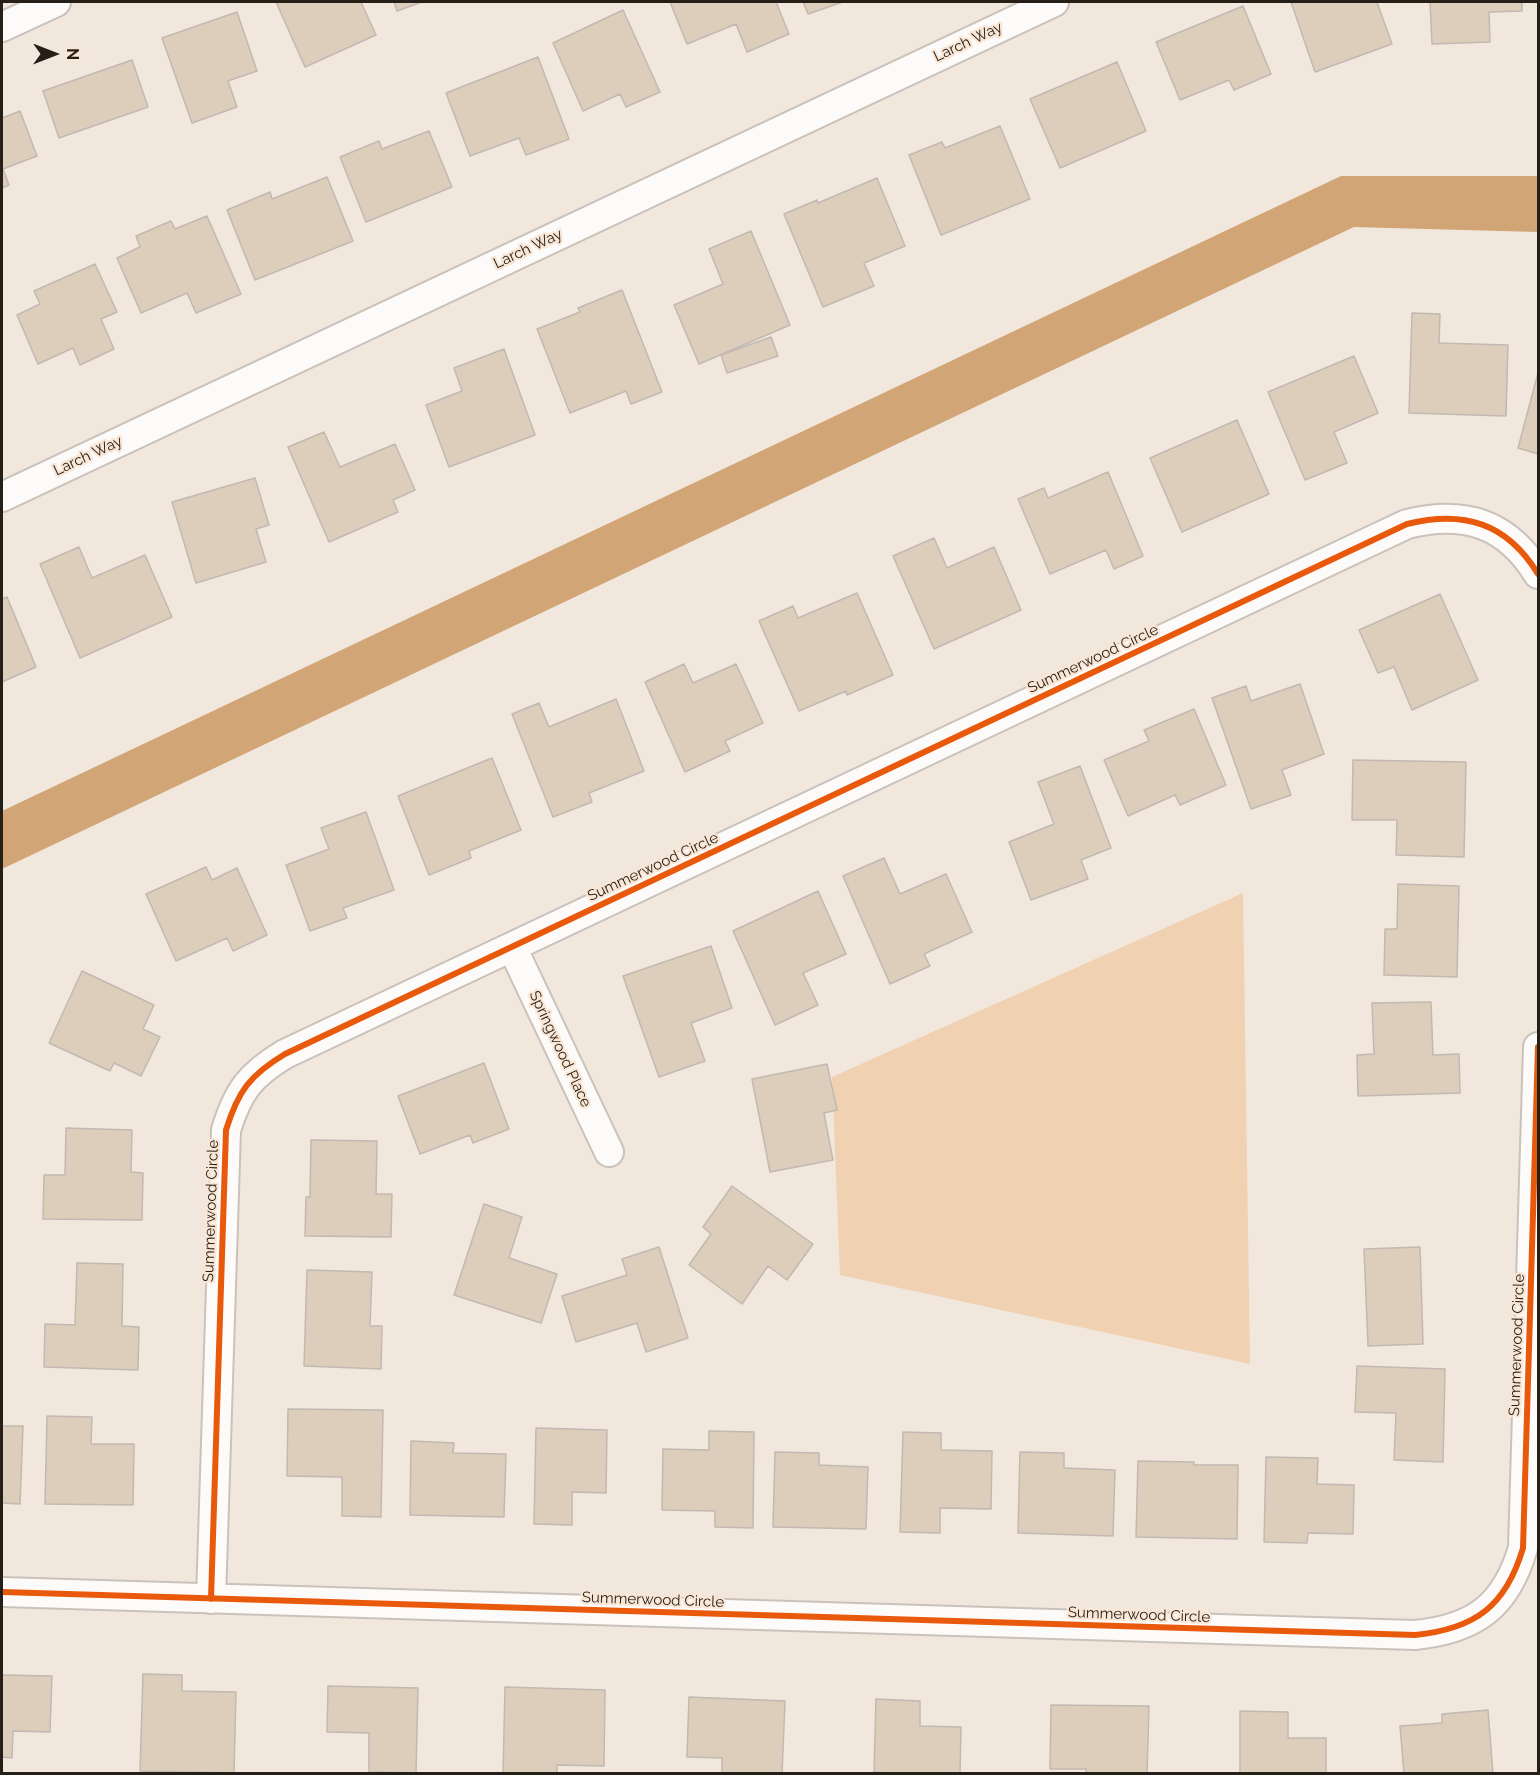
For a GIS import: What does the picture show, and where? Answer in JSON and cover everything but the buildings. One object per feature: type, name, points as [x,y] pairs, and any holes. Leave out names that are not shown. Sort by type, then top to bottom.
[{"type":"street","points":[[2,27],[56,2]]},
{"type":"street","name":"Larch Way","points":[[2,497],[1054,2]]},
{"type":"street","name":"Summerwood Circle","points":[[211,1599],[226,1130],[233,1107],[246,1085],[264,1067],[285,1054],[1407,524],[1432,518],[1464,519],[1488,526],[1516,545],[1528,557],[1539,574]]},
{"type":"street","name":"Springwood Place","points":[[512,947],[609,1152]]},
{"type":"street","name":"Summerwood Circle","points":[[2,1592],[1415,1635],[1440,1632],[1464,1624],[1485,1611],[1502,1593],[1516,1572],[1523,1548],[1539,1047]]},
{"type":"shaded area","points":[[1341,176],[1538,176],[1538,232],[1354,227],[2,869],[2,811]]},
{"type":"shaded area","points":[[1243,893],[1250,1364],[840,1275],[832,1077]]},
{"type":"cycle path","points":[[211,1599],[226,1130],[241,1094],[263,1069],[285,1054],[1407,524],[1447,519],[1465,520],[1482,525],[1498,532],[1512,543],[1538,574]]},
{"type":"cycle path","points":[[2,1592],[1415,1635],[1455,1627],[1485,1611],[1497,1599],[1516,1568],[1523,1548],[1538,1047]]}]
